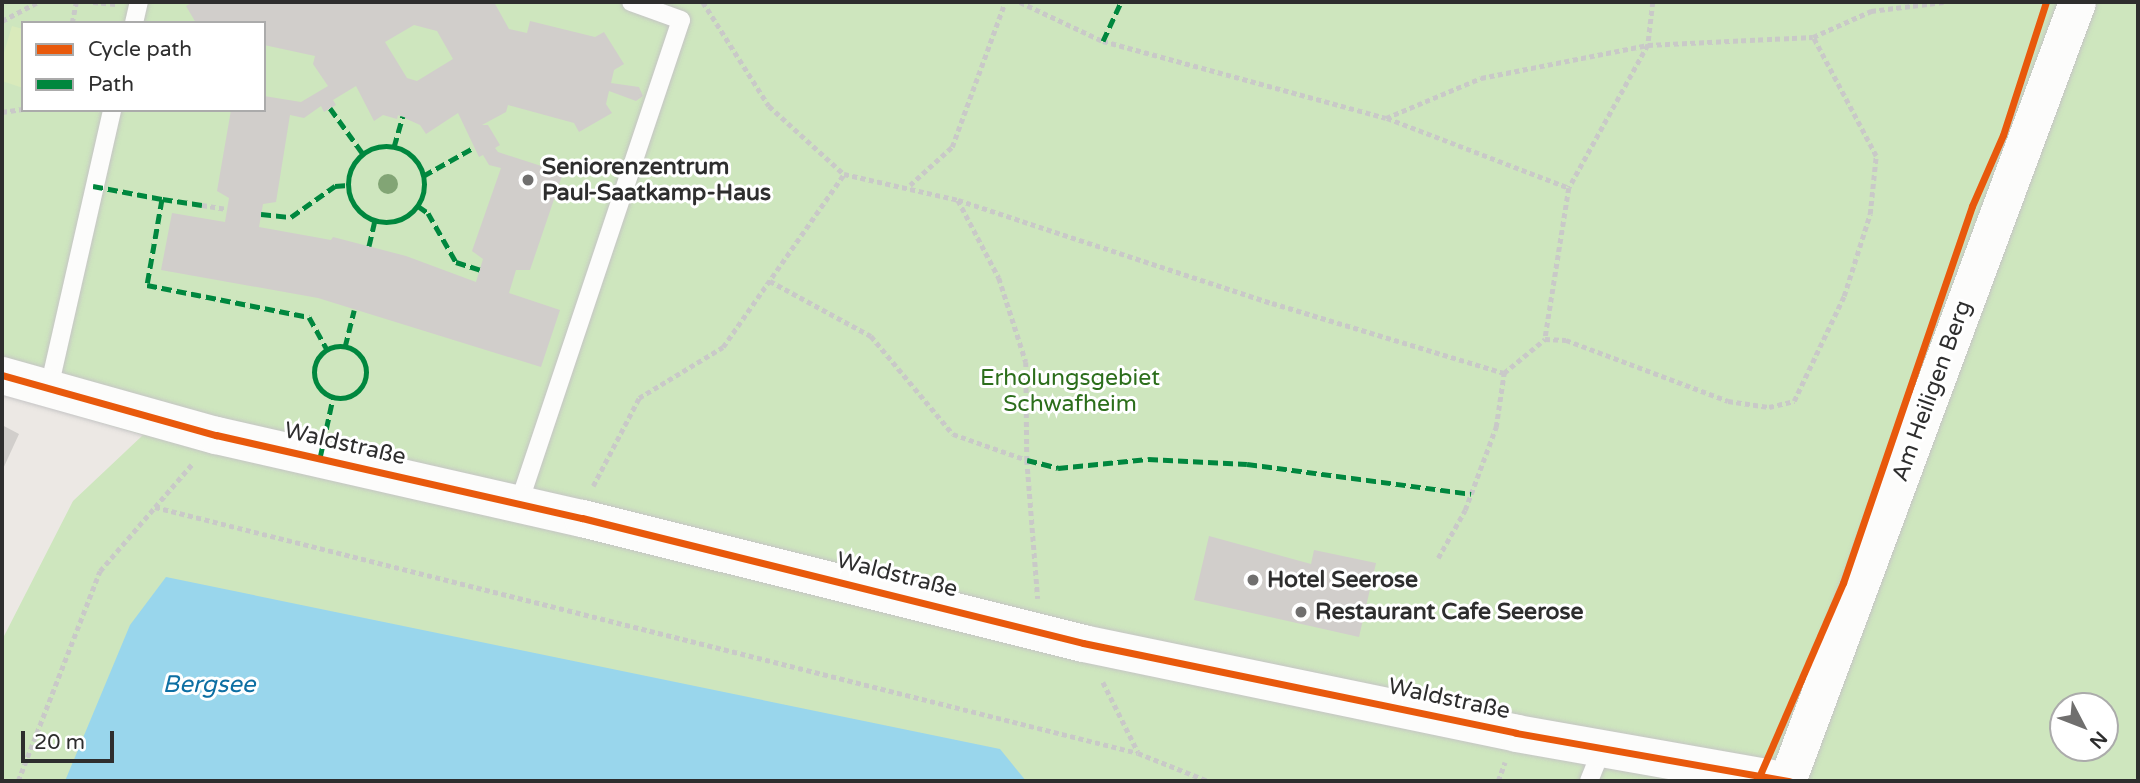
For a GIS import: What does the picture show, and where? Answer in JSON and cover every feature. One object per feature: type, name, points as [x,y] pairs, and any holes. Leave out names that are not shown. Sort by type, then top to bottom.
[{"type":"street","name":"Am Heiligen Berg","points":[[1788,781],[2077,2]]},
{"type":"street","name":"Waldstraße","points":[[2,375],[216,435],[582,517],[1038,629],[1083,643],[1595,765],[1788,781]]},
{"type":"lane","points":[[134,21],[139,2]]},
{"type":"lane","points":[[519,503],[681,20],[631,2]]},
{"type":"lane","points":[[49,388],[112,112]]},
{"type":"path","points":[[2,21],[16,9],[37,2]]},
{"type":"path","points":[[72,21],[76,2]]},
{"type":"path","points":[[703,2],[769,106],[844,174],[909,186],[958,200],[1272,303],[1504,373]]},
{"type":"path","points":[[909,186],[952,147],[1005,2]]},
{"type":"path","points":[[1020,2],[1103,41],[1385,118],[1569,188]]},
{"type":"path","points":[[1438,558],[1465,510],[1496,427],[1504,373],[1545,339],[1569,188],[1648,45],[1653,2]]},
{"type":"path","points":[[1385,118],[1480,78],[1648,45],[1813,37],[1871,11],[1943,2]]},
{"type":"path","points":[[1545,339],[1566,340],[1728,401],[1769,407],[1794,401],[1844,296],[1870,214],[1876,156],[1813,37]]},
{"type":"path","points":[[2,112],[21,109]]},
{"type":"path","points":[[582,517],[600,466],[639,398],[723,347],[844,174]]},
{"type":"path","points":[[958,200],[999,278],[1026,362],[1027,460],[1039,575],[1038,629]]},
{"type":"path","points":[[202,205],[227,209]]},
{"type":"path","points":[[770,281],[871,337],[953,434],[1027,460]]},
{"type":"path","points":[[18,781],[100,571],[216,435]]},
{"type":"path","points":[[155,507],[1138,753],[1208,781]]},
{"type":"path","points":[[1083,643],[1138,753]]},
{"type":"green space","name":"Erholungsgebiet Schwafheim","points":[[2,2],[2138,2],[2138,781],[2,781],[2,640],[73,501],[143,435],[2,394]]},
{"type":"green space","points":[[12,26],[21,28],[21,87],[2,81],[2,59]]},
{"type":"water","name":"Bergsee","points":[[166,577],[1000,749],[1026,781],[65,781],[130,625]]},
{"type":"building","name":"Seniorenzentrum Paul-Saatkamp-Haus","points":[[193,2],[494,2],[509,29],[527,33],[530,21],[595,37],[604,32],[624,64],[614,70],[611,83],[639,87],[643,96],[636,101],[609,91],[606,104],[612,113],[579,132],[574,123],[508,105],[506,112],[482,125],[488,125],[500,145],[495,148],[498,152],[563,173],[530,270],[516,270],[509,293],[560,310],[541,367],[318,298],[161,270],[172,213],[225,222],[229,198],[217,191],[231,112],[266,112],[266,96],[301,102],[328,86],[313,64],[315,56],[266,45],[266,21],[195,21],[186,6]],"holes":[[[414,25],[437,31],[453,59],[417,81],[407,78],[385,42]],[[356,86],[374,121],[383,115],[397,119],[398,115],[420,125],[426,134],[458,113],[479,157],[483,155],[489,165],[501,168],[472,251],[483,259],[476,282],[406,256],[333,237],[331,240],[259,227],[263,204],[276,202],[290,115],[304,118],[321,106],[324,112],[336,105],[333,100]]]},
{"type":"building","points":[[2,425],[19,434],[2,471]]},
{"type":"building","points":[[1209,536],[1311,564],[1314,550],[1376,563],[1359,637],[1194,600]]},
{"type":"marked path","points":[[1103,41],[1121,2]]},
{"type":"marked path","points":[[330,108],[363,154]]},
{"type":"marked path","points":[[394,147],[403,116]]},
{"type":"marked path","points":[[386,146],[400,149],[413,157],[421,170],[424,184],[421,198],[413,211],[400,219],[386,222],[372,219],[359,211],[351,198],[348,184],[351,170],[359,157],[372,149],[386,146]]},
{"type":"marked path","points":[[423,176],[473,148]]},
{"type":"marked path","points":[[261,214],[291,217],[335,186],[348,185]]},
{"type":"marked path","points":[[93,186],[162,199]]},
{"type":"marked path","points":[[202,205],[162,199],[147,285],[309,317],[327,349]]},
{"type":"marked path","points":[[418,206],[428,213],[456,262],[480,270]]},
{"type":"marked path","points":[[369,246],[375,221]]},
{"type":"marked path","points":[[345,347],[354,310]]},
{"type":"marked path","points":[[340,346],[359,353],[366,372],[359,391],[340,398],[321,391],[314,372],[321,353],[340,346]]},
{"type":"marked path","points":[[320,458],[333,398]]},
{"type":"marked path","points":[[1027,460],[1058,468],[1148,459],[1247,464],[1471,494]]},
{"type":"cycle path","points":[[1759,777],[1843,583],[1972,206],[2003,135],[2046,2]]},
{"type":"cycle path","points":[[2,375],[216,435],[582,518],[1083,643],[1516,733],[1789,781]]},
{"type":"place","name":"Seniorenzentrum Paul-Saatkamp-Haus","points":[[528,180]]},
{"type":"place","name":"Hotel Seerose","points":[[1253,580]]},
{"type":"place","name":"Restaurant Cafe Seerose","points":[[1301,612]]}]
